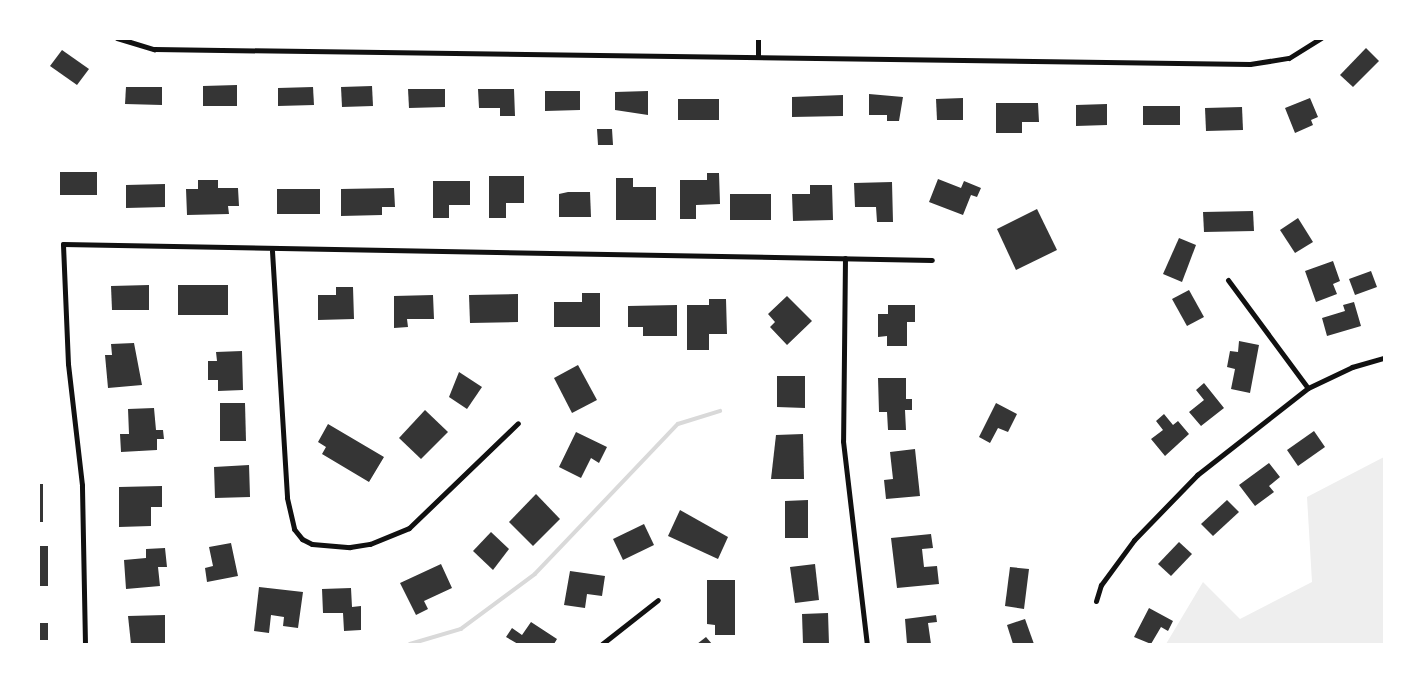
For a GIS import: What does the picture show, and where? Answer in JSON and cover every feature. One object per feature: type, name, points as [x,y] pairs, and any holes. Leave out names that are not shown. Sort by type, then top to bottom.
[{"type":"street","points":[[117,38],[154,49],[1250,64],[1289,58],[1321,38]]},
{"type":"street","points":[[758,38],[758,57]]},
{"type":"street","points":[[85,645],[82,485],[68,364],[62,244],[272,251],[932,260]]},
{"type":"street","points":[[272,251],[287,498],[294,529],[302,538],[312,544],[350,547],[370,544],[409,528],[518,423]]},
{"type":"street","points":[[845,258],[843,441],[867,645]]},
{"type":"street","points":[[1228,280],[1308,388]]},
{"type":"street","points":[[1096,601],[1116,563],[1157,512],[1197,475],[1308,388],[1352,366],[1384,358]]},
{"type":"street","points":[[602,645],[657,600]]},
{"type":"shaded area","points":[[1384,457],[1384,644],[1166,644],[1203,582],[1240,619],[1312,582],[1307,497]]},
{"type":"building","points":[[1366,48],[1379,61],[1353,87],[1340,75]]},
{"type":"building","points":[[62,50],[89,69],[77,85],[50,66]]},
{"type":"building","points":[[237,85],[237,106],[203,106],[203,86]]},
{"type":"building","points":[[372,86],[373,106],[342,107],[341,87]]},
{"type":"building","points":[[126,87],[162,87],[162,105],[125,104]]},
{"type":"building","points":[[313,87],[314,105],[278,106],[278,88]]},
{"type":"building","points":[[408,89],[445,89],[445,107],[409,108]]},
{"type":"building","points":[[478,89],[514,89],[515,116],[500,116],[500,108],[479,108]]},
{"type":"building","points":[[545,91],[580,91],[580,110],[545,111]]},
{"type":"building","points":[[648,91],[648,115],[615,110],[615,92]]},
{"type":"building","points":[[869,94],[903,97],[899,121],[887,121],[887,115],[869,115]]},
{"type":"building","points":[[843,95],[843,116],[792,117],[792,97]]},
{"type":"building","points":[[963,98],[963,120],[937,120],[936,99]]},
{"type":"building","points":[[1310,98],[1318,117],[1311,120],[1313,125],[1295,133],[1285,108]]},
{"type":"building","points":[[678,99],[719,99],[719,120],[678,120]]},
{"type":"building","points":[[996,103],[1038,103],[1039,122],[1022,122],[1022,133],[996,133]]},
{"type":"building","points":[[1107,104],[1107,125],[1076,126],[1076,105]]},
{"type":"building","points":[[1143,106],[1180,106],[1180,125],[1143,125]]},
{"type":"building","points":[[1242,107],[1243,130],[1206,131],[1205,108]]},
{"type":"building","points":[[597,129],[612,129],[613,145],[598,145]]},
{"type":"building","points":[[60,172],[97,172],[97,195],[60,195]]},
{"type":"building","points":[[707,173],[719,173],[720,204],[696,205],[696,219],[680,219],[680,180],[707,180]]},
{"type":"building","points":[[489,176],[524,176],[524,203],[506,203],[506,218],[489,218]]},
{"type":"building","points":[[616,178],[633,178],[633,187],[656,187],[656,220],[616,220]]},
{"type":"building","points":[[938,179],[961,188],[964,181],[981,188],[977,197],[971,195],[963,215],[929,202]]},
{"type":"building","points":[[198,180],[218,180],[218,188],[238,188],[239,206],[228,206],[229,214],[187,215],[186,189],[198,189]]},
{"type":"building","points":[[433,181],[470,181],[470,205],[449,205],[449,218],[433,218]]},
{"type":"building","points":[[892,182],[893,222],[877,222],[876,207],[855,207],[854,183]]},
{"type":"building","points":[[165,184],[165,207],[126,208],[126,185]]},
{"type":"building","points":[[810,185],[832,185],[833,220],[793,221],[792,194],[810,194]]},
{"type":"building","points":[[394,188],[395,207],[382,207],[382,215],[341,216],[341,189]]},
{"type":"building","points":[[277,189],[320,189],[320,214],[277,214]]},
{"type":"building","points":[[590,192],[591,217],[559,217],[559,194]]},
{"type":"building","points":[[730,194],[771,194],[771,220],[730,220]]},
{"type":"building","points":[[1037,209],[1057,250],[1016,270],[997,229]]},
{"type":"building","points":[[1253,211],[1254,231],[1204,232],[1203,212]]},
{"type":"building","points":[[1298,218],[1313,242],[1295,253],[1280,230]]},
{"type":"building","points":[[1179,238],[1196,245],[1182,282],[1163,274]]},
{"type":"building","points":[[1333,261],[1340,281],[1333,284],[1337,294],[1316,302],[1305,271]]},
{"type":"building","points":[[1371,271],[1377,287],[1355,295],[1349,279]]},
{"type":"building","points":[[149,285],[149,310],[112,310],[111,286]]},
{"type":"building","points":[[178,285],[228,285],[228,315],[178,315]]},
{"type":"building","points":[[336,287],[353,287],[354,319],[318,320],[318,295],[336,295]]},
{"type":"building","points":[[1189,290],[1204,317],[1187,326],[1172,299]]},
{"type":"building","points":[[582,293],[600,293],[600,327],[554,327],[554,302],[582,302]]},
{"type":"building","points":[[518,294],[518,322],[470,323],[469,295]]},
{"type":"building","points":[[433,295],[434,319],[407,319],[408,327],[394,328],[394,296]]},
{"type":"building","points":[[787,296],[812,321],[787,345],[770,327],[775,322],[768,314]]},
{"type":"building","points":[[709,299],[726,299],[727,334],[709,334],[709,350],[687,350],[687,305],[709,305]]},
{"type":"building","points":[[1354,302],[1361,326],[1327,336],[1322,318],[1345,311],[1343,305]]},
{"type":"building","points":[[677,305],[677,336],[643,336],[643,327],[628,327],[628,306]]},
{"type":"building","points":[[888,305],[915,305],[915,322],[907,322],[907,346],[887,346],[887,336],[878,337],[878,314],[888,314]]},
{"type":"building","points":[[1239,341],[1259,345],[1250,393],[1231,389],[1235,369],[1227,367],[1230,351],[1238,352]]},
{"type":"building","points":[[134,343],[142,385],[108,388],[105,355],[112,355],[111,344]]},
{"type":"building","points":[[242,351],[243,390],[218,391],[218,380],[208,380],[208,361],[217,361],[216,352]]},
{"type":"building","points":[[578,365],[597,400],[572,413],[554,378]]},
{"type":"building","points":[[459,372],[482,387],[467,409],[449,397]]},
{"type":"building","points":[[777,376],[805,376],[805,408],[777,407]]},
{"type":"building","points":[[878,378],[906,378],[906,399],[912,399],[912,410],[905,410],[906,430],[888,430],[887,412],[879,412]]},
{"type":"building","points":[[1204,383],[1224,408],[1201,426],[1189,412],[1204,400],[1196,390]]},
{"type":"building","points":[[220,403],[245,403],[246,441],[220,441]]},
{"type":"building","points":[[996,403],[1017,414],[1008,432],[998,428],[990,443],[979,437]]},
{"type":"building","points":[[154,408],[156,430],[163,430],[164,439],[157,439],[157,450],[121,452],[120,434],[129,434],[128,409]]},
{"type":"building","points":[[425,410],[448,432],[421,459],[399,438]]},
{"type":"building","points":[[1164,414],[1173,425],[1178,421],[1189,434],[1165,456],[1151,439],[1163,430],[1156,421]]},
{"type":"building","points":[[328,424],[384,457],[369,482],[322,454],[326,447],[318,442]]},
{"type":"building","points":[[1314,431],[1325,447],[1298,466],[1287,450]]},
{"type":"building","points":[[576,432],[607,447],[599,463],[591,458],[581,478],[559,467]]},
{"type":"building","points":[[803,434],[804,479],[771,479],[776,435]]},
{"type":"building","points":[[915,449],[920,496],[886,499],[884,480],[893,479],[890,452]]},
{"type":"building","points":[[1269,463],[1280,477],[1269,486],[1274,492],[1255,506],[1239,485]]},
{"type":"building","points":[[249,465],[250,497],[215,498],[214,467]]},
{"type":"building","points":[[38,484],[43,484],[43,522],[38,522]]},
{"type":"building","points":[[162,486],[162,507],[151,507],[151,526],[119,527],[119,487]]},
{"type":"building","points":[[536,494],[560,519],[533,546],[509,522]]},
{"type":"building","points":[[808,500],[808,538],[785,538],[785,501]]},
{"type":"building","points":[[1227,500],[1239,512],[1213,536],[1201,524]]},
{"type":"building","points":[[680,510],[728,537],[718,559],[668,536]]},
{"type":"building","points":[[644,524],[654,545],[623,560],[613,539]]},
{"type":"building","points":[[491,532],[509,549],[493,570],[473,551]]},
{"type":"building","points":[[931,534],[933,548],[922,549],[924,567],[937,566],[939,584],[897,588],[891,538]]},
{"type":"building","points":[[1179,542],[1192,554],[1171,576],[1158,564]]},
{"type":"building","points":[[231,543],[238,576],[207,582],[205,568],[213,566],[209,547]]},
{"type":"building","points":[[38,546],[48,546],[48,586],[38,586]]},
{"type":"building","points":[[165,548],[167,567],[158,567],[160,586],[126,589],[124,560],[146,558],[146,549]]},
{"type":"building","points":[[441,564],[452,588],[424,601],[428,609],[416,615],[400,583]]},
{"type":"building","points":[[815,564],[819,600],[795,603],[790,567]]},
{"type":"building","points":[[1010,567],[1029,569],[1024,609],[1005,606]]},
{"type":"building","points":[[570,571],[605,576],[602,596],[587,594],[585,608],[564,605]]},
{"type":"building","points":[[707,580],[735,580],[735,635],[715,635],[715,625],[707,624]]},
{"type":"building","points":[[259,587],[303,592],[298,628],[283,626],[284,617],[271,615],[269,633],[254,631]]},
{"type":"building","points":[[351,588],[352,607],[361,606],[361,630],[344,631],[343,613],[323,613],[322,589]]},
{"type":"building","points":[[1149,608],[1173,621],[1168,631],[1161,627],[1151,644],[1134,637]]},
{"type":"building","points":[[828,613],[829,644],[803,644],[802,614]]},
{"type":"building","points":[[165,615],[165,644],[131,644],[128,616]]},
{"type":"building","points":[[936,615],[937,622],[928,623],[931,644],[907,644],[905,619]]},
{"type":"building","points":[[1025,619],[1034,644],[1013,644],[1007,625]]},
{"type":"building","points":[[531,622],[557,639],[554,644],[518,644],[506,637],[512,628],[522,635]]},
{"type":"building","points":[[38,623],[48,623],[48,640],[38,640]]},
{"type":"building","points":[[706,637],[712,644],[697,644]]},
{"type":"waterway","points":[[410,644],[461,629],[535,574],[678,424],[720,411]]}]
